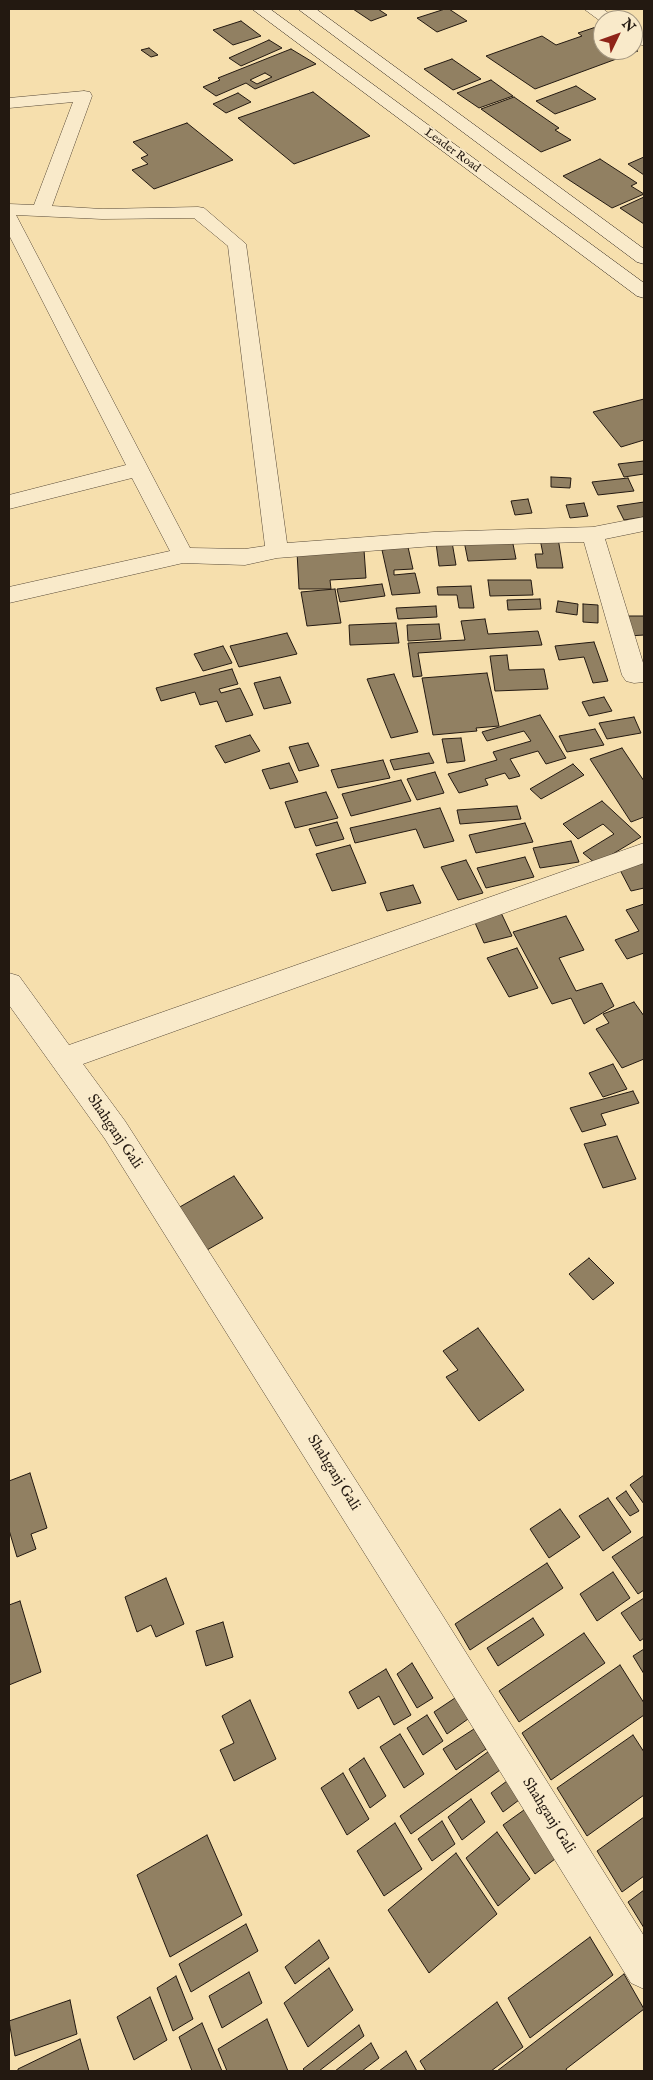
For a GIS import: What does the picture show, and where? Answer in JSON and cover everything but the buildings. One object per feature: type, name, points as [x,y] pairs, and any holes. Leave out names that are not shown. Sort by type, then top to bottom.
[{"type":"street","name":"Leader Road","points":[[260,9],[644,292]]},
{"type":"street","name":"Leader Road","points":[[306,9],[644,258]]},
{"type":"street","points":[[9,103],[84,96],[41,211]]},
{"type":"street","points":[[9,209],[102,214],[198,212],[237,244],[276,551]]},
{"type":"street","points":[[9,218],[183,555]]},
{"type":"street","points":[[9,502],[139,469]]},
{"type":"street","points":[[9,595],[183,555],[245,557],[276,551],[434,539],[593,534],[644,524]]},
{"type":"street","points":[[593,534],[634,675],[644,674]]},
{"type":"street","points":[[63,1059],[465,915],[644,854]]},
{"type":"street","name":"Shahganj Gali","points":[[9,984],[126,1147],[424,1616],[644,1970]]}]
